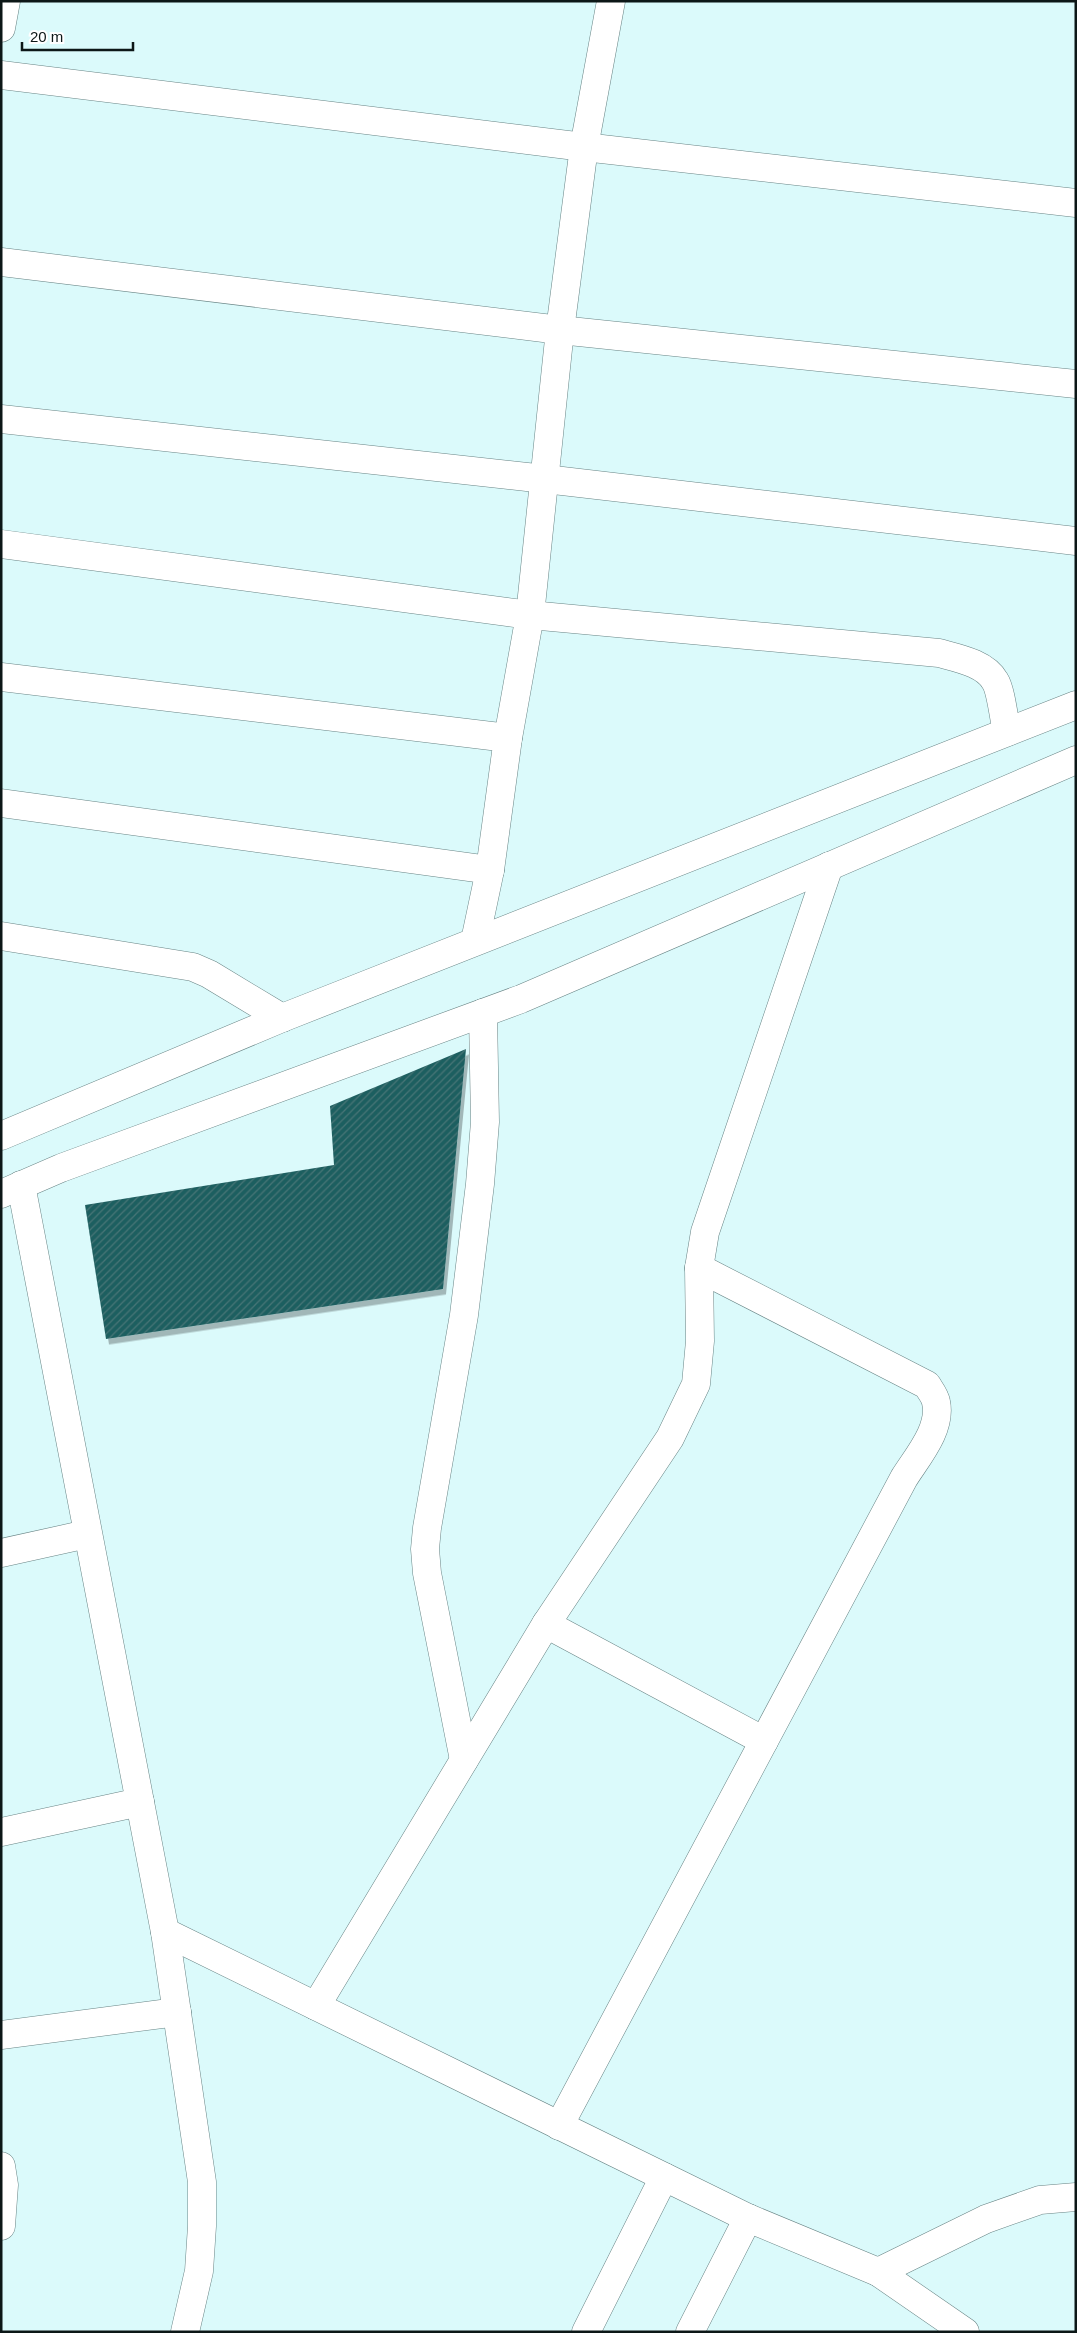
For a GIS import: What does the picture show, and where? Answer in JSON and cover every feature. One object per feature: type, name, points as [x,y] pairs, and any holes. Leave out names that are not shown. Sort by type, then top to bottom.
[{"type":"street","points":[[1,28],[6,1]]},
{"type":"street","points":[[475,941],[490,870],[508,738],[530,615],[560,330],[584,147],[611,1]]},
{"type":"street","points":[[1,75],[584,147],[1076,203]]},
{"type":"street","points":[[1,262],[560,330],[1076,384]]},
{"type":"street","points":[[1,419],[545,479],[1076,541]]},
{"type":"street","points":[[1,544],[530,615],[939,653],[966,660],[986,671],[996,681],[1007,732]]},
{"type":"street","points":[[1,677],[508,738]]},
{"type":"street","points":[[1,1136],[282,1018],[475,941],[659,871],[1076,705]]},
{"type":"street","points":[[185,2332],[199,2271],[202,2182],[165,1932],[87,1534],[11,1190],[61,1168],[521,999],[1076,760]]},
{"type":"street","points":[[1,803],[490,870]]},
{"type":"street","points":[[316,2006],[546,1624],[670,1438],[696,1384],[700,1341],[698,1268],[705,1232],[829,866]]},
{"type":"street","points":[[1,936],[193,967],[209,974],[282,1018]]},
{"type":"street","points":[[464,1760],[427,1573],[425,1549],[430,1503],[464,1315],[480,1184],[485,1122],[483,1013]]},
{"type":"street","points":[[559,2126],[904,1478],[933,1431],[937,1414],[936,1400],[927,1385],[698,1268]]},
{"type":"street","points":[[1,1553],[87,1534]]},
{"type":"street","points":[[546,1624],[764,1741]]},
{"type":"street","points":[[1,1832],[140,1802]]},
{"type":"street","points":[[165,1932],[748,2218],[878,2272],[965,2332]]},
{"type":"street","points":[[1,2035],[177,2012]]},
{"type":"street","points":[[586,2332],[664,2177]]},
{"type":"street","points":[[1,2226],[2,2178]]},
{"type":"street","points":[[878,2272],[986,2220],[1040,2200],[1076,2197]]},
{"type":"street","points":[[690,2332],[748,2218]]},
{"type":"building","points":[[466,1049],[443,1289],[106,1339],[85,1205],[334,1165],[330,1106]]}]
